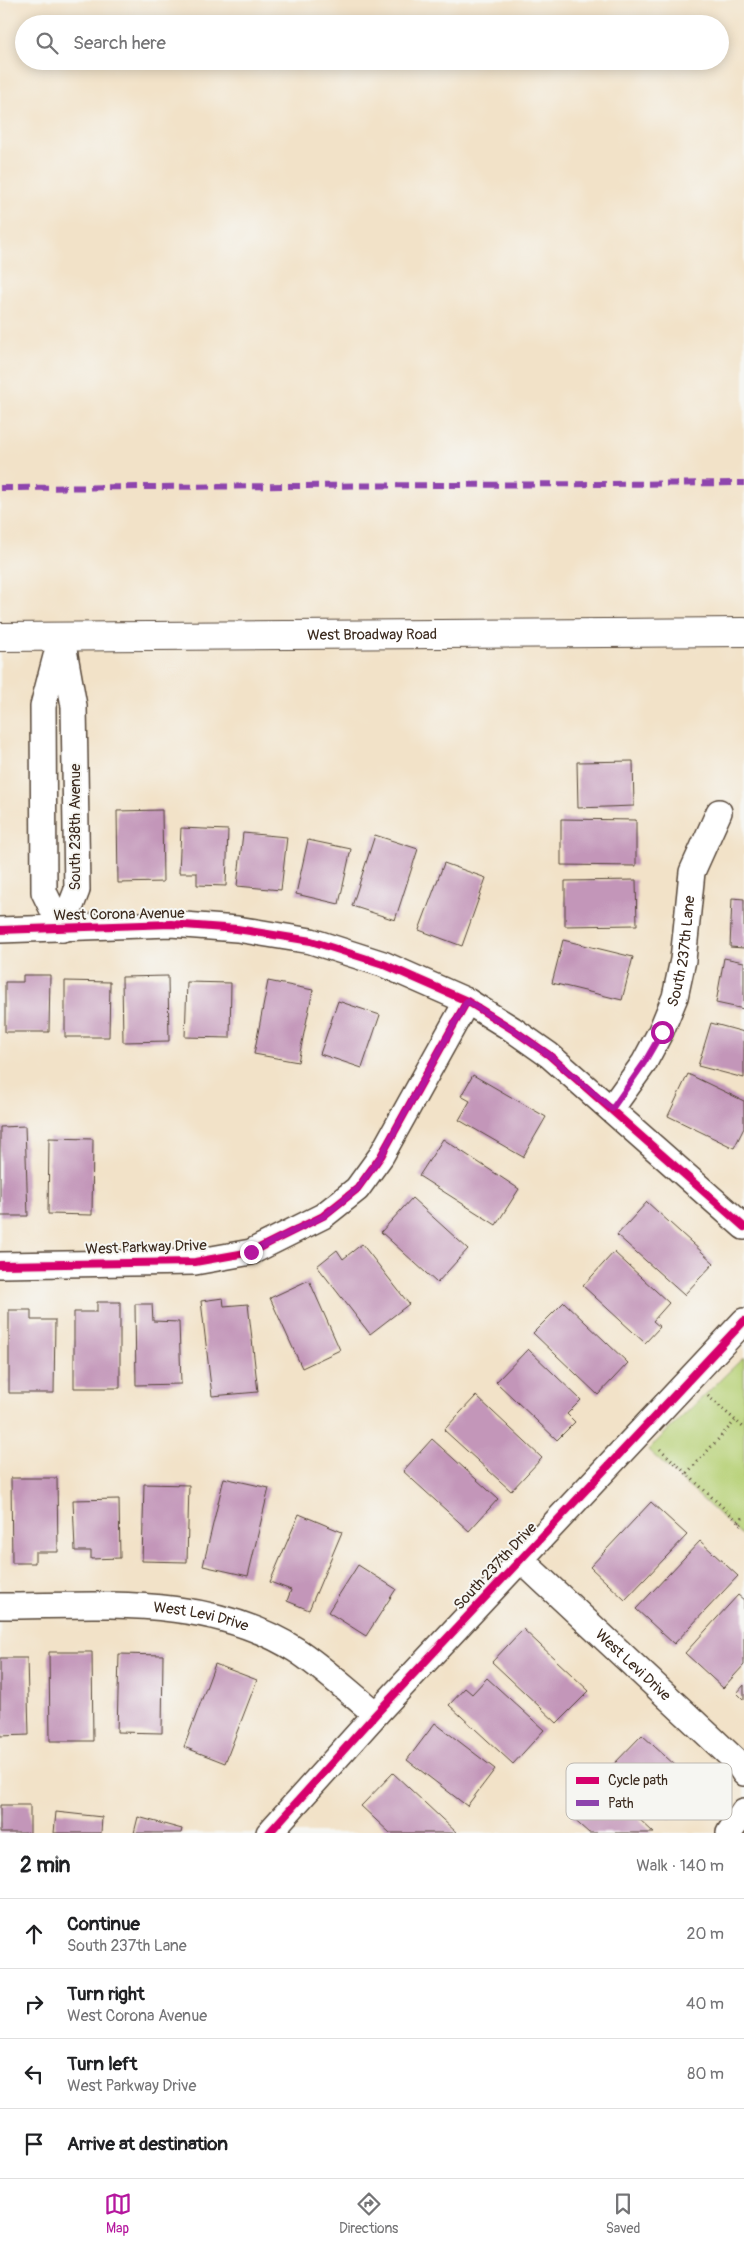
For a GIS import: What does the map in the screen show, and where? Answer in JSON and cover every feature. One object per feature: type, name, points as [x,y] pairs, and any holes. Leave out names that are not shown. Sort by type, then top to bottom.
[{"type":"main road","name":"West Broadway Road","points":[[0,637],[744,632]]},
{"type":"street","name":"South 238th Avenue","points":[[61,636],[43,706],[44,892],[62,928]]},
{"type":"street","name":"South 238th Avenue","points":[[61,636],[74,706],[77,890],[62,928]]},
{"type":"street","name":"South 237th Lane","points":[[612,1109],[644,1063],[662,1032],[675,997],[683,960],[692,872],[719,812]]},
{"type":"street","name":"West Corona Avenue","points":[[0,930],[171,924],[237,929],[311,942],[383,964],[467,1001],[549,1055],[744,1228]]},
{"type":"street","name":"West Parkway Drive","points":[[0,1265],[195,1262],[251,1252],[324,1216],[357,1189],[381,1156],[467,1001]]},
{"type":"street","name":"South 237th Drive","points":[[270,1833],[376,1714],[744,1321]]},
{"type":"street","name":"West Levi Drive","points":[[520,1559],[736,1761],[744,1773]]},
{"type":"street","name":"West Levi Drive","points":[[0,1606],[158,1606],[205,1614],[256,1629],[296,1650],[376,1714]]},
{"type":"street","points":[[729,1833],[744,1811]]},
{"type":"path","points":[[689,1379],[744,1428]]},
{"type":"path","points":[[687,1473],[735,1421]]},
{"type":"path","points":[[640,1432],[744,1527]]},
{"type":"path","points":[[739,1522],[744,1515]]},
{"type":"green space","points":[[744,1357],[744,1537],[648,1450]]},
{"type":"building","points":[[633,761],[634,806],[578,808],[577,762]]},
{"type":"building","points":[[162,810],[163,882],[118,883],[117,811]]},
{"type":"building","points":[[561,819],[636,820],[636,866],[561,865]]},
{"type":"building","points":[[181,828],[228,830],[226,886],[197,885],[197,873],[179,873]]},
{"type":"building","points":[[243,833],[287,837],[281,890],[237,886]]},
{"type":"building","points":[[375,835],[418,849],[395,920],[352,906]]},
{"type":"building","points":[[308,840],[351,849],[339,904],[296,894]]},
{"type":"building","points":[[444,863],[486,878],[462,946],[419,930]]},
{"type":"building","points":[[636,880],[637,925],[565,926],[565,881]]},
{"type":"building","points":[[732,898],[744,899],[744,948],[730,947]]},
{"type":"building","points":[[563,940],[633,957],[622,1000],[552,983]]},
{"type":"building","points":[[724,958],[744,962],[744,1009],[716,1003]]},
{"type":"building","points":[[23,975],[50,975],[49,1032],[5,1032],[5,982],[23,982]]},
{"type":"building","points":[[168,976],[169,1041],[123,1042],[122,977]]},
{"type":"building","points":[[65,981],[110,982],[109,1037],[65,1037]]},
{"type":"building","points":[[268,981],[313,990],[298,1062],[254,1054]]},
{"type":"building","points":[[187,982],[231,983],[230,1038],[185,1037]]},
{"type":"building","points":[[338,1001],[380,1015],[362,1068],[320,1054]]},
{"type":"building","points":[[711,1023],[744,1032],[744,1078],[698,1066]]},
{"type":"building","points":[[688,1074],[744,1101],[744,1128],[734,1148],[668,1116]]},
{"type":"building","points":[[473,1075],[546,1117],[523,1157],[459,1120],[470,1101],[461,1096]]},
{"type":"building","points":[[25,1126],[28,1216],[0,1216],[0,1127]]},
{"type":"building","points":[[49,1138],[93,1139],[92,1215],[48,1214]]},
{"type":"building","points":[[443,1139],[519,1189],[496,1225],[419,1176]]},
{"type":"building","points":[[412,1198],[468,1249],[437,1283],[381,1232]]},
{"type":"building","points":[[647,1202],[714,1263],[684,1295],[617,1235]]},
{"type":"building","points":[[362,1244],[409,1304],[370,1334],[317,1266],[337,1250],[343,1259]]},
{"type":"building","points":[[614,1252],[669,1303],[653,1321],[660,1327],[645,1343],[583,1286]]},
{"type":"building","points":[[309,1280],[340,1350],[302,1368],[270,1298]]},
{"type":"building","points":[[223,1298],[224,1306],[248,1304],[258,1392],[212,1396],[201,1301]]},
{"type":"building","points":[[97,1302],[120,1302],[120,1388],[74,1388],[74,1312],[97,1312]]},
{"type":"building","points":[[564,1302],[628,1363],[598,1395],[533,1333]]},
{"type":"building","points":[[135,1304],[152,1304],[153,1321],[179,1322],[181,1384],[136,1385]]},
{"type":"building","points":[[9,1310],[31,1310],[31,1320],[55,1320],[54,1393],[9,1393]]},
{"type":"building","points":[[528,1349],[581,1400],[567,1414],[575,1422],[557,1440],[496,1382]]},
{"type":"building","points":[[476,1396],[542,1458],[511,1491],[444,1430]]},
{"type":"building","points":[[432,1439],[498,1499],[469,1531],[403,1471]]},
{"type":"building","points":[[11,1478],[57,1478],[58,1552],[35,1552],[35,1563],[12,1563]]},
{"type":"building","points":[[224,1478],[269,1488],[248,1576],[203,1566]]},
{"type":"building","points":[[144,1484],[189,1485],[187,1562],[142,1561]]},
{"type":"building","points":[[119,1499],[120,1558],[91,1559],[91,1551],[75,1551],[73,1500]]},
{"type":"building","points":[[651,1502],[687,1535],[625,1600],[590,1567]]},
{"type":"building","points":[[299,1514],[342,1532],[309,1610],[287,1601],[291,1590],[270,1582]]},
{"type":"building","points":[[700,1541],[738,1576],[674,1644],[636,1609]]},
{"type":"building","points":[[358,1565],[396,1589],[366,1636],[328,1612]]},
{"type":"building","points":[[738,1595],[744,1600],[744,1665],[723,1688],[685,1653]]},
{"type":"building","points":[[523,1629],[589,1691],[557,1723],[492,1662]]},
{"type":"building","points":[[49,1652],[92,1652],[93,1741],[50,1741]]},
{"type":"building","points":[[119,1654],[163,1655],[162,1733],[117,1732]]},
{"type":"building","points":[[0,1658],[27,1658],[29,1735],[0,1736]]},
{"type":"building","points":[[215,1664],[257,1680],[225,1763],[184,1747]]},
{"type":"building","points":[[487,1678],[544,1730],[513,1764],[449,1705],[465,1688],[472,1694]]},
{"type":"building","points":[[744,1685],[744,1700],[737,1693]]},
{"type":"building","points":[[435,1723],[495,1769],[467,1806],[407,1760]]},
{"type":"building","points":[[642,1735],[673,1763],[615,1763]]},
{"type":"building","points":[[393,1773],[457,1833],[390,1833],[361,1806]]},
{"type":"building","points":[[0,1805],[30,1805],[30,1833],[0,1833]]},
{"type":"building","points":[[56,1812],[102,1817],[101,1833],[54,1833]]},
{"type":"building","points":[[138,1817],[182,1829],[181,1833],[134,1833]]},
{"type":"building","points":[[574,1820],[640,1820],[654,1833],[589,1833]]},
{"type":"marked path","points":[[0,488],[744,483]]},
{"type":"cycle path","points":[[0,930],[171,924],[237,929],[311,941],[383,964],[467,1001],[549,1055],[744,1227]]},
{"type":"cycle path","points":[[0,1265],[195,1262],[251,1252],[323,1216],[357,1189],[381,1156],[467,1001]]},
{"type":"cycle path","points":[[269,1833],[376,1714],[744,1321]]},
{"type":"route","points":[[251,1252],[324,1216],[357,1189],[381,1156],[467,1001],[549,1055],[612,1109],[644,1063],[662,1032]]}]
